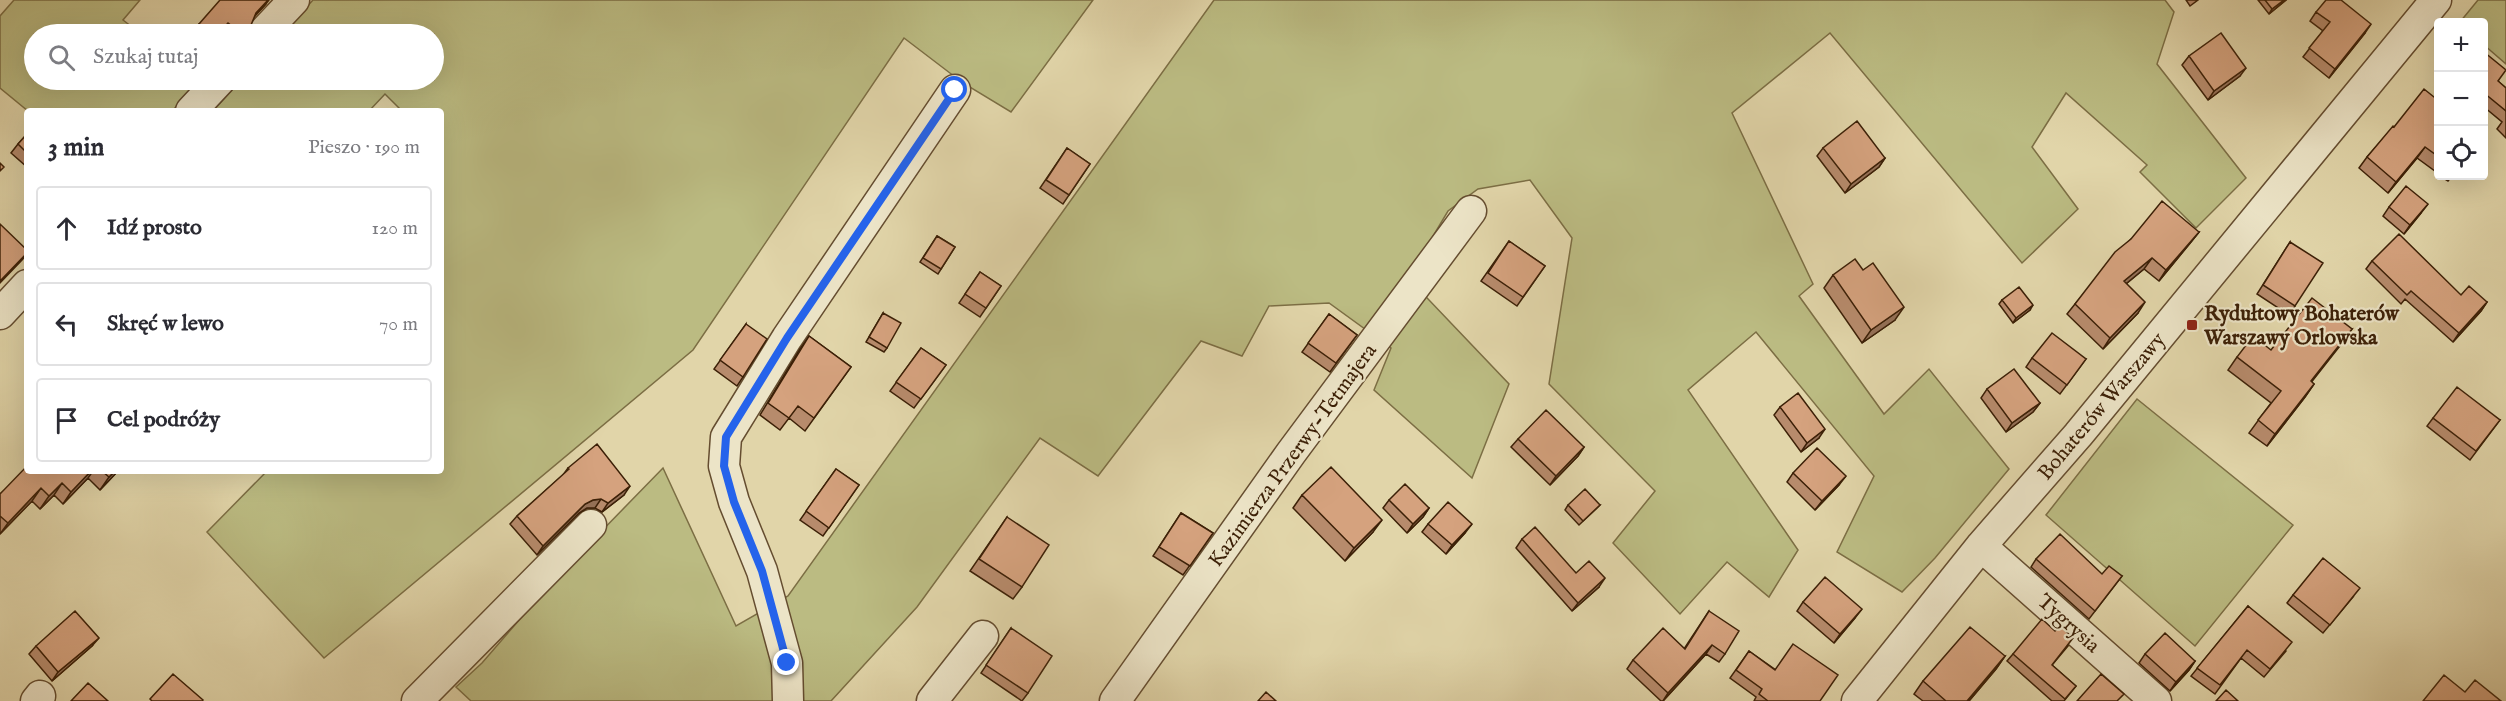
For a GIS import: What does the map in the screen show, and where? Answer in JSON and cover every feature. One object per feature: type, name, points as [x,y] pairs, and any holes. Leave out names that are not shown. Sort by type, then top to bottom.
[{"type":"street","points":[[271,24],[294,0]]},
{"type":"street","name":"Bohaterów Warszawy","points":[[1857,701],[1982,546],[2078,435],[2436,0]]},
{"type":"street","points":[[193,108],[210,90]]},
{"type":"street","points":[[788,701],[787,663],[762,571],[734,502],[724,466],[726,437],[787,338],[955,90]]},
{"type":"street","name":"Kazimierza Przerwy-Tetmajera","points":[[1115,701],[1291,453],[1471,211]]},
{"type":"street","points":[[0,314],[24,288]]},
{"type":"street","points":[[417,701],[591,525]]},
{"type":"street","name":"Tygrysia","points":[[1982,546],[2156,701]]},
{"type":"street","points":[[932,701],[983,636]]},
{"type":"green space","points":[[14,0],[140,0],[123,20],[128,24],[24,24],[24,90],[192,90],[175,108],[24,108],[0,88],[0,16]]},
{"type":"green space","points":[[313,0],[1093,0],[1011,112],[963,83],[904,38],[693,350],[324,658],[207,532],[264,474],[444,474],[444,108],[399,108],[385,94],[372,108],[216,108],[232,90],[444,90],[444,24],[291,24]]},
{"type":"green space","points":[[1214,0],[2165,0],[2174,12],[2157,64],[2246,178],[2196,228],[2140,172],[2147,165],[2066,93],[2032,147],[2078,209],[2022,263],[1830,33],[1732,113],[1813,284],[1799,296],[1884,414],[1929,369],[2009,469],[1935,558],[1902,592],[1837,552],[1874,476],[1756,332],[1688,390],[1798,550],[1769,597],[1727,562],[1680,614],[1613,543],[1655,491],[1549,384],[1572,238],[1530,180],[1478,189],[1448,211],[1408,278],[1509,384],[1472,478],[1374,390],[1391,348],[1329,303],[1269,306],[1242,356],[1201,341],[1098,476],[1040,438],[917,607],[831,701],[471,701],[456,687],[482,663],[551,583],[663,468],[736,626],[788,596]]},
{"type":"green space","points":[[2478,0],[2506,0],[2506,64],[2488,48],[2488,18],[2463,18]]},
{"type":"green space","points":[[2137,399],[2293,525],[2195,646],[2046,515]]},
{"type":"building","points":[[220,0],[268,0],[256,13],[251,24],[199,24]]},
{"type":"building","points":[[2265,0],[2284,0],[2272,9]]},
{"type":"building","points":[[2326,0],[2341,0],[2371,24],[2335,69],[2309,48],[2330,22],[2316,12]]},
{"type":"building","points":[[2221,33],[2246,68],[2214,91],[2189,56]]},
{"type":"building","points":[[2488,55],[2506,70],[2498,81],[2506,88],[2506,111],[2488,96]]},
{"type":"building","points":[[2424,89],[2434,97],[2434,153],[2425,147],[2396,182],[2367,157]]},
{"type":"building","points":[[1857,121],[1885,158],[1851,184],[1823,148]]},
{"type":"building","points":[[24,137],[24,150],[18,144]]},
{"type":"building","points":[[1067,148],[1090,164],[1069,195],[1046,180]]},
{"type":"building","points":[[2406,186],[2428,204],[2410,225],[2389,207]]},
{"type":"building","points":[[2162,201],[2199,232],[2166,270],[2152,258],[2124,281],[2145,302],[2110,338],[2075,304],[2115,252],[2131,239]]},
{"type":"building","points":[[0,224],[24,247],[24,256],[0,281]]},
{"type":"building","points":[[2399,234],[2461,295],[2469,286],[2487,302],[2459,333],[2411,291],[2407,295],[2372,261]]},
{"type":"building","points":[[937,236],[955,247],[941,269],[923,258]]},
{"type":"building","points":[[1509,241],[1545,266],[1523,297],[1488,273]]},
{"type":"building","points":[[2290,242],[2323,263],[2295,306],[2263,285]]},
{"type":"building","points":[[1855,259],[1863,270],[1873,263],[1904,307],[1871,330],[1833,275]]},
{"type":"building","points":[[980,272],[1001,286],[986,308],[965,294]]},
{"type":"building","points":[[2019,287],[2033,305],[2016,318],[2002,300]]},
{"type":"building","points":[[2312,298],[2352,329],[2311,381],[2314,384],[2275,434],[2258,420],[2281,391],[2237,357],[2253,336],[2271,350]]},
{"type":"building","points":[[883,313],[901,323],[887,348],[869,337]]},
{"type":"building","points":[[1329,314],[1357,335],[1336,363],[1308,343]]},
{"type":"building","points":[[746,324],[767,339],[743,377],[720,360]]},
{"type":"building","points":[[2052,333],[2086,359],[2067,385],[2032,358]]},
{"type":"building","points":[[809,336],[851,367],[814,418],[798,406],[789,418],[768,403]]},
{"type":"building","points":[[921,348],[946,365],[921,399],[896,382]]},
{"type":"building","points":[[2014,369],[2040,403],[2012,423],[1987,389]]},
{"type":"building","points":[[2457,387],[2500,420],[2476,451],[2433,418]]},
{"type":"building","points":[[1798,393],[1825,429],[1807,443],[1780,407]]},
{"type":"building","points":[[1546,410],[1584,447],[1556,476],[1518,439]]},
{"type":"building","points":[[597,444],[630,486],[608,503],[601,499],[585,504],[543,546],[517,516]]},
{"type":"building","points":[[1817,448],[1846,476],[1822,501],[1793,473]]},
{"type":"building","points":[[1331,467],[1382,520],[1354,548],[1302,495]]},
{"type":"building","points":[[24,469],[24,474],[88,474],[71,492],[62,483],[49,496],[41,488],[8,523],[0,516],[0,494]]},
{"type":"building","points":[[836,469],[859,485],[829,528],[806,511]]},
{"type":"building","points":[[1405,484],[1429,508],[1413,524],[1389,500]]},
{"type":"building","points":[[1585,489],[1600,505],[1583,521],[1568,505]]},
{"type":"building","points":[[1448,502],[1472,524],[1452,545],[1428,524]]},
{"type":"building","points":[[1181,513],[1213,533],[1190,566],[1159,547]]},
{"type":"building","points":[[1007,517],[1049,545],[1022,587],[979,559]]},
{"type":"building","points":[[1535,527],[1576,573],[1589,561],[1605,578],[1578,603],[1522,539]]},
{"type":"building","points":[[2060,534],[2102,574],[2109,566],[2122,576],[2095,611],[2036,559]]},
{"type":"building","points":[[2323,558],[2360,588],[2330,625],[2293,595]]},
{"type":"building","points":[[1825,577],[1862,609],[1840,634],[1803,602]]},
{"type":"building","points":[[2248,606],[2292,642],[2270,669],[2247,650],[2220,685],[2197,668]]},
{"type":"building","points":[[75,611],[99,638],[58,672],[36,646]]},
{"type":"building","points":[[1709,611],[1739,631],[1725,654],[1712,645],[1668,693],[1633,660],[1663,628],[1685,649]]},
{"type":"building","points":[[2042,619],[2055,631],[2060,626],[2073,638],[2052,665],[2076,686],[2065,699],[2013,654]]},
{"type":"building","points":[[1970,627],[2005,656],[1967,701],[1946,701],[1923,681]]},
{"type":"building","points":[[1011,628],[1052,656],[1028,693],[986,665]]},
{"type":"building","points":[[2165,633],[2195,661],[2176,682],[2145,654]]},
{"type":"building","points":[[1793,644],[1838,675],[1820,701],[1768,701],[1759,694],[1762,689],[1736,670],[1749,651],[1775,670]]},
{"type":"building","points":[[173,674],[203,700],[152,701],[150,699]]},
{"type":"building","points":[[2101,674],[2124,694],[2117,701],[2077,701]]},
{"type":"building","points":[[2444,675],[2465,692],[2475,680],[2501,701],[2423,701]]},
{"type":"building","points":[[88,683],[108,701],[71,701]]},
{"type":"building","points":[[2226,690],[2238,701],[2216,701]]},
{"type":"building","points":[[1266,692],[1276,701],[1258,701]]},
{"type":"place","name":"Rydułtowy Bohaterów Warszawy Orlowska","points":[[2192,325]]},
{"type":"route","points":[[787,663],[762,571],[734,502],[724,466],[726,437],[787,338],[955,90]]}]
